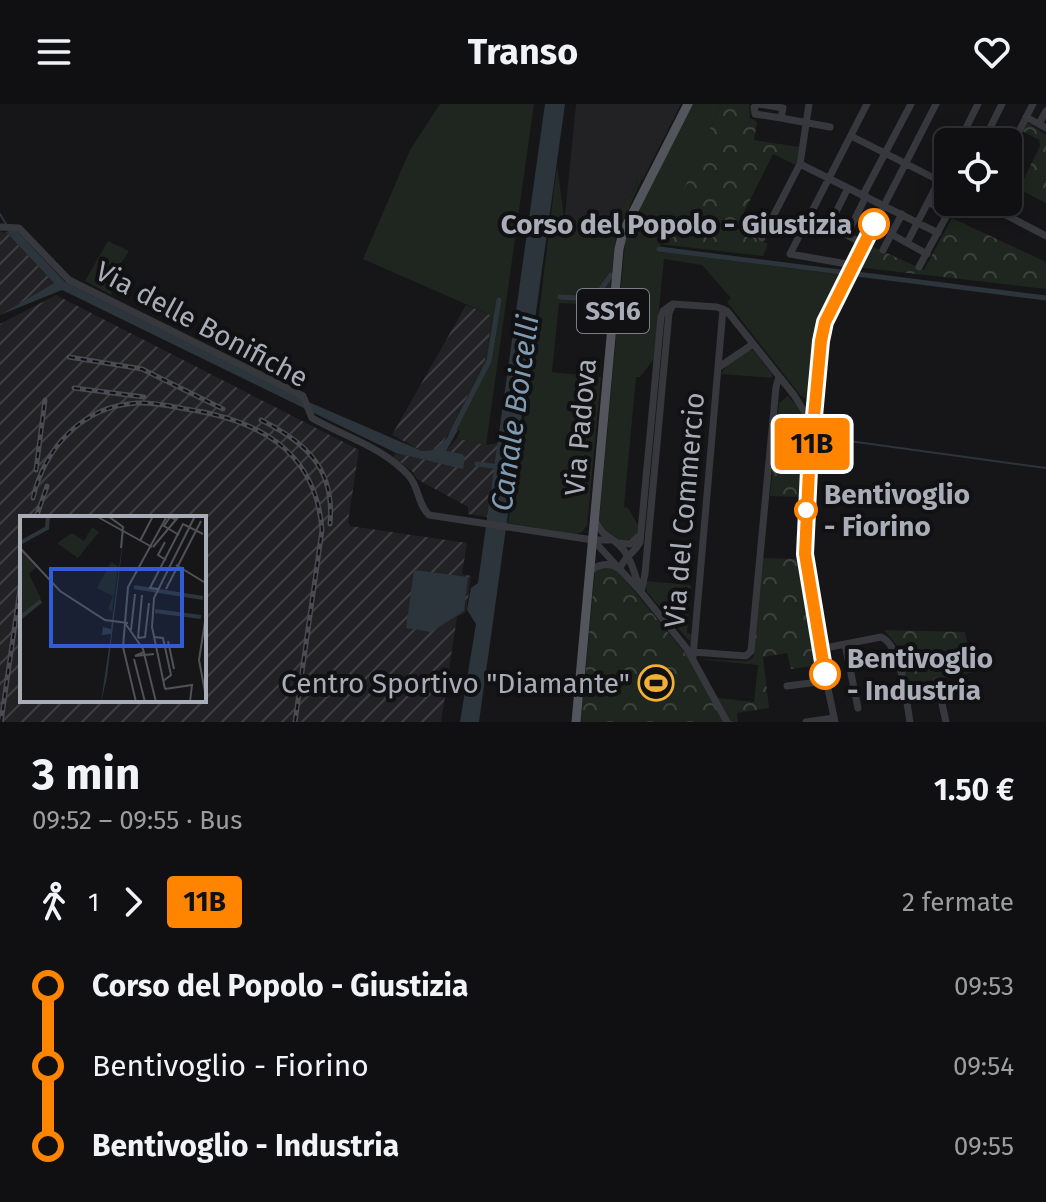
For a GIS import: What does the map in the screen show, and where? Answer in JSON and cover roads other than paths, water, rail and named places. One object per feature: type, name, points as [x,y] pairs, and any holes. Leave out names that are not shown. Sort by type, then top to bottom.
[{"type":"main road","name":"Via Padova","points":[[576,722],[620,241],[688,104]]},
{"type":"street","points":[[762,238],[800,164],[809,104]]},
{"type":"street","points":[[853,265],[791,256],[867,104]]},
{"type":"street","points":[[847,235],[911,104]]},
{"type":"street","points":[[806,722],[835,720],[805,554],[823,328],[936,104]]},
{"type":"street","points":[[966,128],[978,104]]},
{"type":"street","points":[[1020,128],[1033,104]]},
{"type":"street","points":[[989,128],[999,105]]},
{"type":"street","points":[[1026,117],[1043,126],[1046,111]]},
{"type":"street","points":[[781,118],[830,127]]},
{"type":"street","points":[[851,136],[934,178]]},
{"type":"street","points":[[800,164],[938,233]]},
{"type":"street","points":[[848,188],[829,226],[864,244]]},
{"type":"street","points":[[907,243],[934,190]]},
{"type":"street","points":[[928,202],[934,205]]},
{"type":"street","points":[[883,250],[902,214]]},
{"type":"street","points":[[919,267],[946,216]]},
{"type":"street","points":[[1009,216],[1046,236]]},
{"type":"street","name":"Via delle Bonifiche","points":[[2,227],[15,226],[69,280],[306,398],[311,416],[368,445],[407,473],[414,482],[426,514],[615,542]]},
{"type":"street","points":[[891,234],[927,254]]},
{"type":"street","points":[[641,592],[646,566],[662,313],[673,304],[723,309],[805,405],[813,425]]},
{"type":"street","name":"Via del Commercio","points":[[693,655],[723,309]]},
{"type":"street","name":"Via del Commercio","points":[[719,367],[753,344]]},
{"type":"street","points":[[622,572],[627,557],[638,547],[641,533],[660,368]]},
{"type":"street","points":[[693,655],[738,657],[746,656],[751,651],[775,403],[782,380]]},
{"type":"street","points":[[775,403],[783,395],[793,394]]},
{"type":"street","points":[[805,405],[816,396]]},
{"type":"street","points":[[805,405],[815,408]]},
{"type":"street","points":[[595,518],[601,532],[615,542],[627,557],[641,592]]},
{"type":"street","points":[[615,542],[630,544],[641,533]]},
{"type":"street","points":[[593,540],[693,655],[727,722]]},
{"type":"street","points":[[589,574],[594,567],[614,565],[622,572],[636,576]]},
{"type":"street","points":[[636,576],[646,566]]},
{"type":"street","points":[[820,649],[881,637],[887,640],[896,652],[910,722]]},
{"type":"street","points":[[845,644],[858,708]]},
{"type":"street","points":[[787,686],[826,681]]},
{"type":"street","points":[[937,681],[946,722]]},
{"type":"water","name":"Canale Boicelli","points":[[545,104],[565,104],[479,722],[460,722],[476,624],[467,610],[471,588],[478,583]]},
{"type":"water","points":[[15,229],[65,282],[311,403],[422,451],[434,450],[447,438],[452,427],[458,430],[446,451],[465,457],[463,469],[396,453],[62,290],[0,315],[54,283],[6,232]]},
{"type":"water","points":[[414,570],[468,577],[464,611],[431,632],[406,628]]},
{"type":"waterway","points":[[0,214],[6,224]]},
{"type":"waterway","points":[[659,249],[1046,298]]},
{"type":"waterway","points":[[560,297],[594,299],[611,275]]},
{"type":"waterway","name":"Canale Boicelli","points":[[452,433],[489,361],[499,300]]},
{"type":"waterway","points":[[820,437],[1046,468]]},
{"type":"waterway","name":"Canale Boicelli","points":[[477,464],[500,467]]},
{"type":"railway","points":[[69,357],[142,369],[223,409]]},
{"type":"railway","points":[[74,388],[144,397]]},
{"type":"railway","points":[[36,470],[45,400]]},
{"type":"railway","points":[[33,498],[47,462],[69,432],[100,412],[118,406],[150,403],[212,414],[237,421],[279,444],[295,459],[308,479],[317,502],[322,530],[295,722]]},
{"type":"railway","points":[[261,420],[292,438],[315,460],[328,488],[330,524]]},
{"type":"railway","points":[[37,516],[47,486]]},
{"type":"railway","points":[[1,722],[20,589]]},
{"type":"place","name":"Corso del Popolo - Giustizia","points":[[874,224]]},
{"type":"place","name":"Bentivoglio - Fiorino","points":[[806,510]]},
{"type":"place","name":"Bentivoglio - Industria","points":[[825,674]]},
{"type":"place","name":"Centro Sportivo \"Diamante\"","points":[[656,683]]}]
